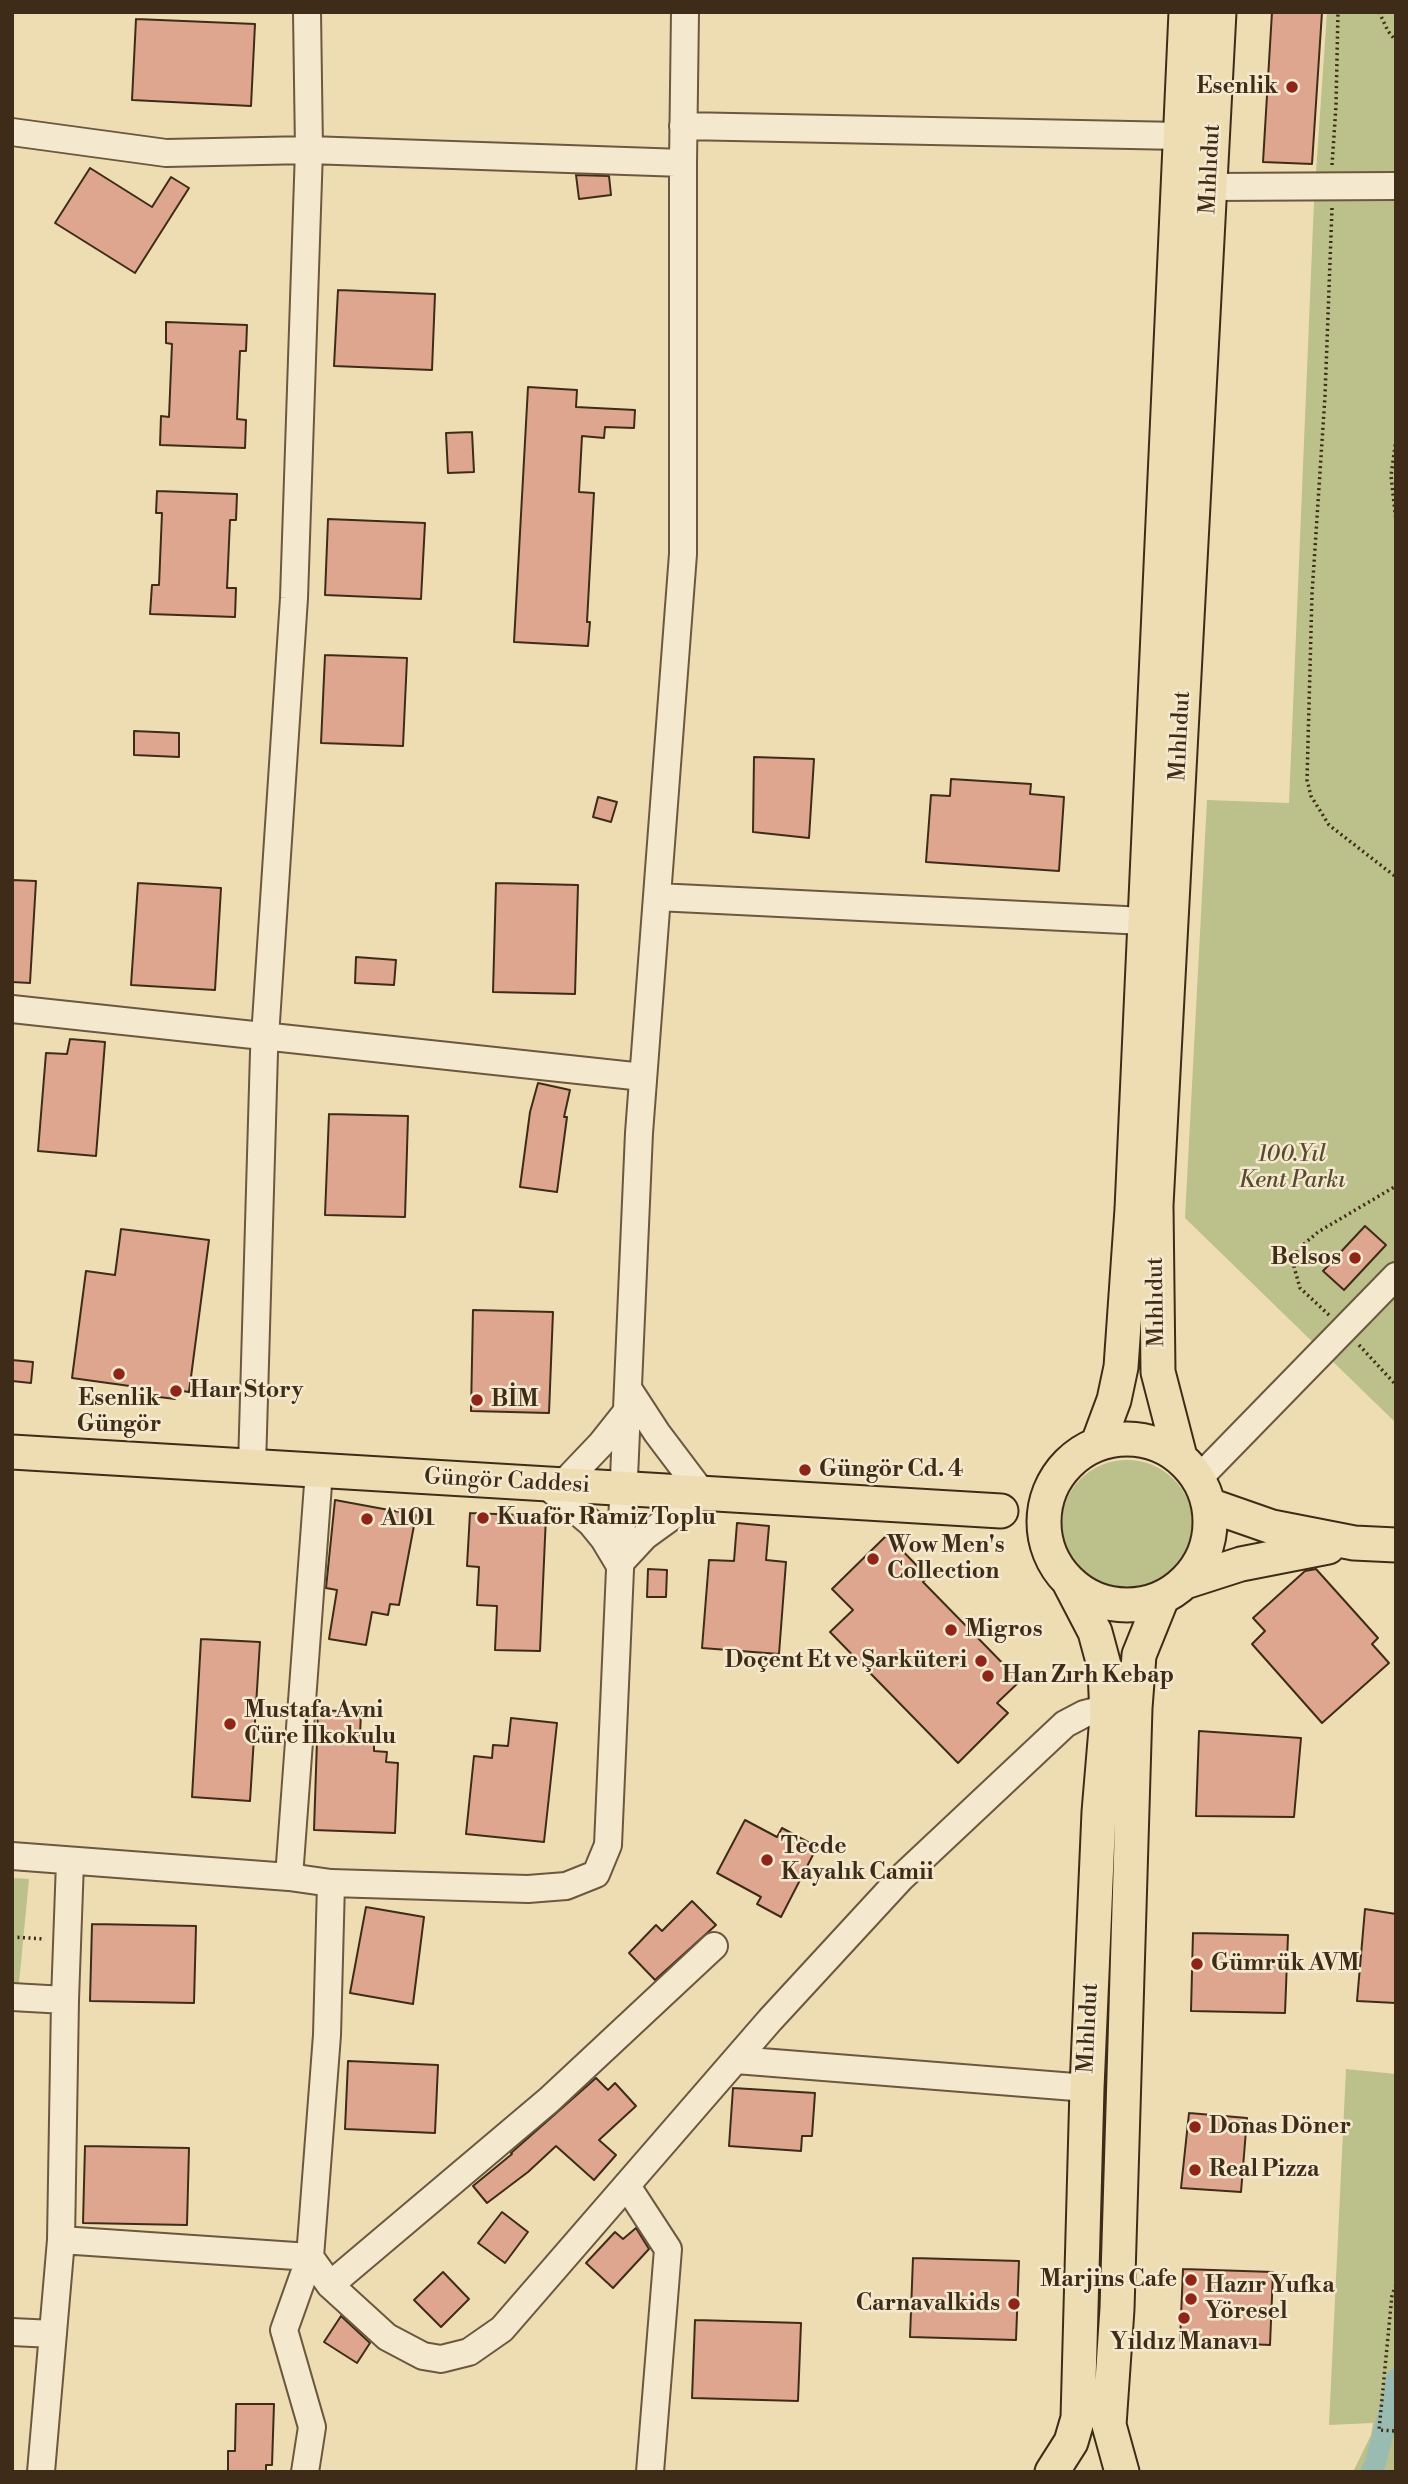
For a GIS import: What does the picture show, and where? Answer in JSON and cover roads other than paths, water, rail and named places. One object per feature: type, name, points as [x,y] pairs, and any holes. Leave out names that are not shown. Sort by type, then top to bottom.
[{"type":"main road","name":"Mıhlıdut","points":[[1098,1443],[1114,1400],[1121,1367],[1132,1209],[1186,12]]},
{"type":"main road","name":"Mıhlıdut","points":[[1196,1480],[1158,1372],[1156,1205],[1219,12]]},
{"type":"main road","points":[[1050,1553],[1001,1511],[1055,1479],[1074,1457],[1098,1443],[1127,1438],[1155,1443],[1196,1480],[1272,1527],[1354,1543],[1396,1545]]},
{"type":"main road","name":"Güngör Caddesi","points":[[12,1452],[1001,1511]]},
{"type":"main road","points":[[1055,1479],[1045,1506],[1044,1534],[1053,1562],[1070,1584],[1094,1600],[1108,1604],[1135,1606],[1241,1564],[1291,1552],[1354,1543]]},
{"type":"main road","points":[[1174,1590],[1194,1572],[1207,1547],[1196,1480]]},
{"type":"main road","name":"Mıhlıdut","points":[[1052,2472],[1071,2442],[1078,2418],[1087,2088],[1107,1708],[1105,1669],[1095,1632],[1070,1584]]},
{"type":"main road","name":"Mıhlıdut","points":[[1122,2472],[1108,2425],[1117,2309],[1135,1708],[1139,1655],[1174,1590]]},
{"type":"main road","points":[[1052,2472],[1065,2462],[1080,2457],[1096,2457],[1111,2463],[1122,2472]]},
{"type":"street","points":[[252,1466],[265,1038],[294,598],[309,150],[307,12]]},
{"type":"street","points":[[12,1856],[289,1877],[331,1883],[528,1889],[566,1886],[596,1874],[608,1845],[643,1077],[683,554],[685,12]]},
{"type":"street","points":[[683,126],[1180,136]]},
{"type":"street","points":[[12,132],[166,153],[309,150],[683,163]]},
{"type":"street","points":[[1210,187],[1396,186]]},
{"type":"street","points":[[657,897],[1145,921]]},
{"type":"street","points":[[12,1009],[643,1077]]},
{"type":"street","points":[[1196,1480],[1396,1276]]},
{"type":"street","points":[[619,1564],[591,1523],[553,1485],[601,1444],[628,1400]]},
{"type":"street","points":[[619,1564],[645,1536],[703,1494],[628,1400]]},
{"type":"street","points":[[289,1877],[319,1471]]},
{"type":"street","points":[[61,2240],[310,2257],[330,2284],[387,2337],[423,2356],[441,2359],[469,2352],[502,2329],[736,2060],[901,1878],[1065,1724],[1084,1714],[1107,1708]]},
{"type":"street","points":[[41,2472],[61,2240],[70,1862]]},
{"type":"street","points":[[305,2472],[312,2427],[284,2330],[310,2257],[327,2035],[331,1883]]},
{"type":"street","points":[[330,2284],[549,2100],[714,1945]]},
{"type":"street","points":[[12,1997],[65,2000]]},
{"type":"street","points":[[736,2060],[1087,2088]]},
{"type":"street","points":[[627,2186],[668,2249],[650,2472]]},
{"type":"street","points":[[12,2332],[53,2334]]},
{"type":"waterway","points":[[1371,2472],[1396,2379]]},
{"type":"place","name":"Esenlik","points":[[1292,87]]},
{"type":"place","name":"Belsos","points":[[1355,1258]]},
{"type":"place","name":"Esenlik Güngör","points":[[119,1374]]},
{"type":"place","name":"Haır Story","points":[[176,1391]]},
{"type":"place","name":"BİM","points":[[477,1400]]},
{"type":"place","name":"Güngör Cd. 4","points":[[805,1470]]},
{"type":"place","name":"Kuaför Ramiz Toplu","points":[[483,1518]]},
{"type":"place","name":"A101","points":[[367,1519]]},
{"type":"place","name":"Wow Men's Collection","points":[[873,1559]]},
{"type":"place","name":"Migros","points":[[951,1630]]},
{"type":"place","name":"Doçent Et ve Şarküteri","points":[[981,1661]]},
{"type":"place","name":"Han Zırh Kebap","points":[[988,1676]]},
{"type":"place","name":"Mustafa Avni Cüre İlkokulu","points":[[230,1724]]},
{"type":"place","name":"Tecde Kayalık Camii","points":[[767,1860]]},
{"type":"place","name":"Gümrük AVM","points":[[1197,1964]]},
{"type":"place","name":"Donas Döner","points":[[1195,2127]]},
{"type":"place","name":"Real Pizza","points":[[1195,2170]]},
{"type":"place","name":"Marjins Cafe","points":[[1191,2280]]},
{"type":"place","name":"Hazır Yufka Yöresel","points":[[1191,2299]]},
{"type":"place","name":"Carnavalkids","points":[[1014,2304]]},
{"type":"place","name":"Yıldız Manavı","points":[[1184,2318]]},
{"type":"park label","name":"100.Yıl Kent Parkı","points":[[1292,1168]]}]
